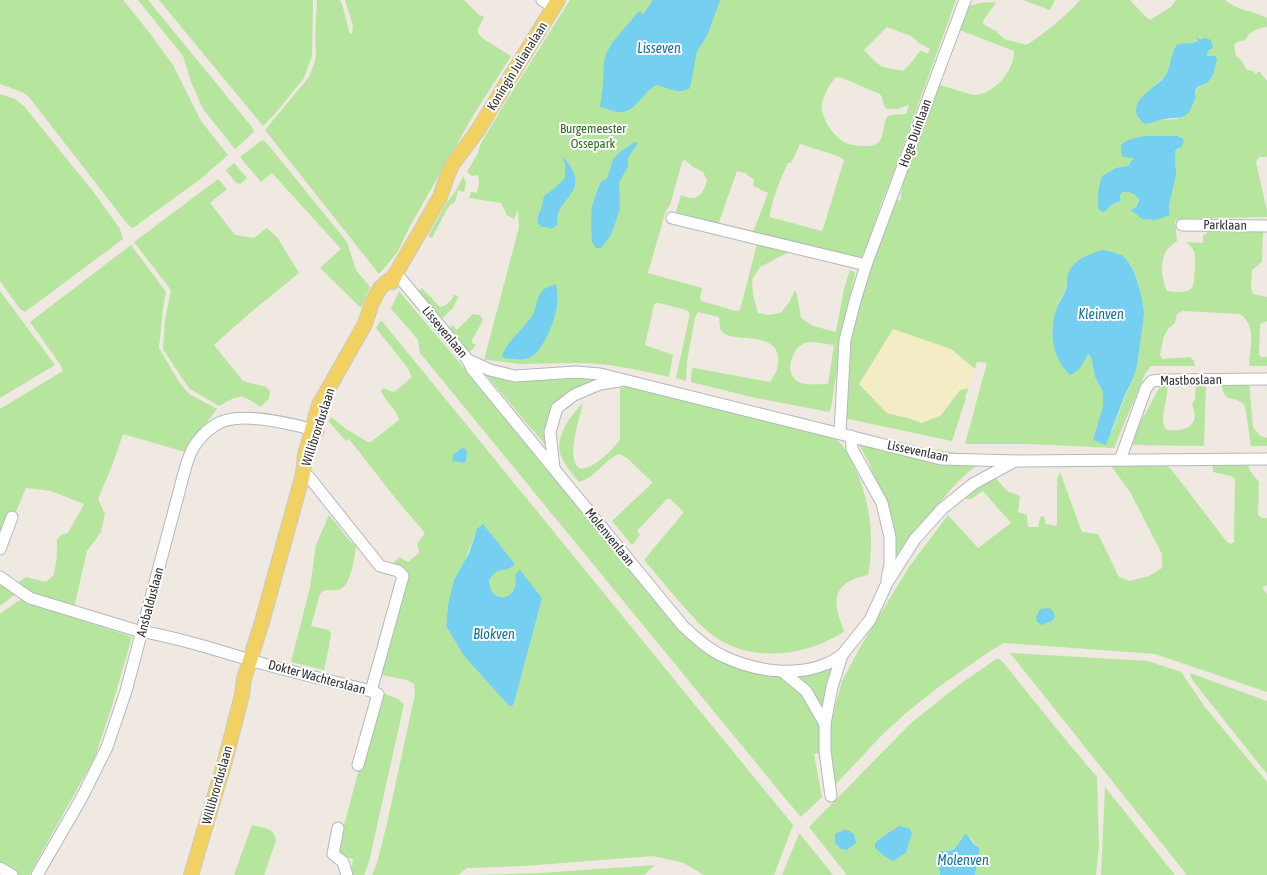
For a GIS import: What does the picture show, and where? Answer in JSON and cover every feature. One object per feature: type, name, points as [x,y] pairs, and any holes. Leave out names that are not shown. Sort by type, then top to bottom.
[{"type":"main road","name":"Koningin Julianalaan","points":[[395,275],[440,197],[449,187],[460,170],[476,133],[551,2]]},
{"type":"main road","name":"Willibrorduslaan","points":[[191,875],[225,761],[242,696],[244,679],[252,660],[303,474],[305,455],[315,430],[319,405],[365,324],[372,303],[380,288],[395,275]]},
{"type":"street","name":"Hoge Duinlaan","points":[[846,434],[845,340],[855,301],[866,265],[965,0]]},
{"type":"street","points":[[672,218],[866,265]]},
{"type":"street","name":"Parklaan","points":[[1182,225],[1267,226]]},
{"type":"street","name":"Lissevenlaan","points":[[395,275],[401,279],[468,360],[490,370],[515,376],[576,372],[600,374],[846,434],[941,459],[1267,459]]},
{"type":"street","name":"Molenvenlaan","points":[[468,360],[472,368],[683,626],[705,645],[725,657],[756,667],[784,672],[804,670],[826,664],[842,655]]},
{"type":"street","name":"Mastboslaan","points":[[1120,460],[1146,388],[1152,382],[1163,380],[1267,379]]},
{"type":"street","name":"Lissevenlaan","points":[[554,468],[550,432],[557,408],[574,395],[600,384],[624,380]]},
{"type":"street","name":"Ansbalduslaan","points":[[37,875],[81,799],[107,747],[126,691],[143,632],[188,461],[193,448],[214,425],[229,419],[260,418],[315,430]]},
{"type":"street","name":"Molenvenlaan","points":[[846,434],[852,449],[882,503],[890,537],[890,564],[887,583]]},
{"type":"street","name":"Molenvenlaan","points":[[831,796],[826,751],[825,724],[832,687],[842,655],[870,620],[887,583],[915,539],[942,510],[973,484],[1016,460]]},
{"type":"street","points":[[303,474],[309,477],[380,566],[398,571],[403,576],[371,691]]},
{"type":"street","points":[[0,549],[12,517]]},
{"type":"street","name":"Dokter Wachterslaan","points":[[0,576],[30,598],[143,632],[152,632],[378,694],[358,765]]},
{"type":"street","name":"Molenvenlaan","points":[[784,672],[806,691],[825,724]]},
{"type":"street","points":[[338,828],[333,854],[344,862],[347,875]]},
{"type":"street","points":[[0,868],[12,875]]},
{"type":"green space","points":[[0,0],[123,0],[173,65],[201,121],[228,155],[198,181],[133,228],[129,226],[29,97],[22,92],[0,84]]},
{"type":"green space","points":[[138,0],[148,0],[252,127],[254,132],[235,149],[203,109],[191,82],[183,56]]},
{"type":"green space","points":[[159,0],[313,0],[312,56],[304,78],[274,115],[263,126]]},
{"type":"green space","points":[[317,0],[340,0],[350,34],[352,33],[353,26],[345,0],[464,0],[478,14],[484,17],[478,29],[478,33],[482,38],[511,56],[473,116],[410,226],[397,253],[379,274],[265,130],[309,77],[316,55],[315,38]]},
{"type":"green space","name":"Burgemeester Ossepark","points":[[570,0],[956,0],[868,242],[860,260],[752,235],[768,193],[755,187],[753,185],[754,180],[745,173],[737,171],[718,225],[676,212],[681,195],[690,198],[697,197],[704,189],[707,180],[703,172],[693,167],[685,160],[682,162],[670,205],[666,210],[648,273],[702,288],[700,298],[701,301],[736,311],[740,310],[757,244],[789,252],[760,267],[754,276],[752,280],[753,295],[758,313],[768,315],[781,313],[790,301],[795,290],[801,318],[813,326],[836,332],[844,289],[850,270],[854,272],[855,274],[846,312],[831,408],[829,412],[751,397],[691,382],[692,369],[694,368],[770,382],[778,363],[776,349],[765,341],[727,335],[720,329],[719,317],[698,312],[695,318],[687,361],[686,381],[676,378],[689,312],[659,303],[654,305],[645,345],[673,355],[669,377],[600,364],[520,364],[484,360],[519,227],[518,210],[514,219],[507,215],[501,203],[469,198],[471,192],[477,193],[479,183],[478,175],[472,176],[467,172],[478,153],[481,143]],"holes":[[[887,27],[911,36],[919,43],[930,49],[928,54],[920,51],[903,71],[883,67],[864,50]],[[836,77],[842,78],[880,94],[884,106],[887,109],[897,109],[909,105],[906,114],[887,117],[880,141],[878,143],[872,146],[848,144],[831,130],[823,115],[822,102],[828,88]],[[800,144],[838,156],[844,160],[823,229],[821,231],[770,217],[774,197],[788,163],[791,163]],[[812,342],[834,345],[828,384],[800,383],[793,377],[791,372],[791,361],[796,350],[804,343]]]},
{"type":"green space","points":[[968,0],[971,0],[969,6],[980,3],[995,2],[996,3],[984,19],[983,24],[996,31],[1004,39],[1026,45],[1070,11],[1080,0],[1130,0],[1150,20],[1171,7],[1176,0],[1225,0],[1234,6],[1267,18],[1267,27],[1254,30],[1245,40],[1237,42],[1234,45],[1236,56],[1241,60],[1247,70],[1253,71],[1256,74],[1259,71],[1267,81],[1267,157],[1259,157],[1256,162],[1267,217],[1178,219],[1175,221],[1177,241],[1169,247],[1164,254],[1162,270],[1167,291],[1187,291],[1193,286],[1195,254],[1186,242],[1203,243],[1203,236],[1209,231],[1263,231],[1262,262],[1252,270],[1251,288],[1253,294],[1267,297],[1267,321],[1260,324],[1259,355],[1262,357],[1267,357],[1267,366],[1249,366],[1251,331],[1246,319],[1240,314],[1183,311],[1177,314],[1175,323],[1168,329],[1164,336],[1160,355],[1162,359],[1190,357],[1194,361],[1195,366],[1151,366],[1145,374],[1114,448],[1029,444],[965,444],[987,363],[977,362],[975,369],[951,349],[862,387],[887,413],[922,423],[941,415],[960,390],[969,388],[965,396],[966,398],[952,441],[844,418],[850,338],[858,302],[895,200],[900,202],[901,185]],"holes":[[[960,30],[1014,51],[1011,65],[1007,73],[997,85],[983,94],[973,95],[939,85]],[[1198,37],[1203,39],[1208,56],[1216,62],[1211,79],[1197,89],[1196,97],[1190,110],[1177,119],[1140,121],[1136,109],[1142,97],[1165,76],[1169,67],[1172,53],[1187,43],[1199,41]],[[1144,136],[1180,137],[1179,149],[1175,151],[1174,160],[1176,164],[1169,205],[1170,215],[1136,207],[1138,197],[1134,193],[1123,192],[1120,195],[1121,201],[1113,204],[1126,167],[1133,157],[1123,157],[1121,153],[1121,145]],[[1103,251],[1113,252],[1129,263],[1135,274],[1141,294],[1137,366],[1112,431],[1093,440],[1103,407],[1103,392],[1095,377],[1091,357],[1088,354],[1081,366],[1063,367],[1054,345],[1052,330],[1053,323],[1065,289],[1067,277]]]},
{"type":"green space","points":[[1023,0],[1055,0],[1050,10]]},
{"type":"green space","points":[[0,94],[15,99],[24,106],[95,194],[120,229],[123,239],[25,312],[20,309],[0,281]]},
{"type":"green space","points":[[262,140],[265,141],[347,242],[356,270],[370,287],[361,308],[320,268],[341,249],[272,173],[261,182],[240,157]]},
{"type":"green space","points":[[234,163],[247,178],[240,184],[236,183],[226,170]]},
{"type":"green space","points":[[463,177],[466,182],[464,192],[458,190],[455,202],[450,205],[446,211],[432,238],[428,236],[447,202],[455,192]]},
{"type":"green space","points":[[218,179],[227,189],[210,203],[235,235],[254,238],[267,228],[277,237],[299,273],[251,312],[214,345],[243,381],[266,387],[270,391],[269,399],[260,407],[244,397],[231,399],[219,406],[190,389],[163,349],[165,320],[171,290],[134,242]]},
{"type":"green space","points":[[131,245],[166,292],[159,348],[179,382],[189,394],[217,409],[185,452],[123,434],[112,466],[98,499],[105,514],[101,532],[87,551],[74,608],[27,592],[16,584],[26,577],[46,582],[54,575],[57,558],[57,540],[63,534],[68,533],[84,504],[51,491],[26,488],[7,533],[0,545],[0,409],[63,371],[60,364],[30,322]]},
{"type":"green space","points":[[422,288],[440,307],[448,303],[454,295],[459,296],[453,308],[440,320],[416,293]]},
{"type":"green space","points":[[0,291],[55,365],[0,398]]},
{"type":"green space","points":[[399,291],[692,638],[783,676],[804,694],[816,715],[824,752],[814,754],[822,797],[801,817],[420,353],[418,340],[391,309]]},
{"type":"green space","points":[[473,314],[480,315],[483,320],[471,342],[476,345],[471,351],[462,349],[450,335],[450,328],[453,325],[457,330]]},
{"type":"green space","points":[[381,320],[793,825],[774,875],[704,875],[684,863],[653,856],[524,866],[467,868],[458,875],[372,875],[376,866],[386,828],[415,694],[414,684],[407,680],[377,674],[403,581],[390,566],[399,557],[408,562],[419,553],[417,544],[425,533],[349,439],[346,441],[329,422],[331,417],[346,429],[368,442],[371,442],[399,420],[398,416],[381,391],[383,388],[394,392],[412,377],[407,367],[376,328]],"holes":[[[477,529],[515,564],[509,568],[497,571],[490,578],[492,590],[495,595],[500,597],[510,595],[515,584],[515,575],[541,601],[512,706],[509,706],[464,656],[446,626],[448,605]]]},
{"type":"green space","points":[[485,374],[524,379],[601,378],[563,398],[548,448]]},
{"type":"green space","points":[[1196,382],[1206,382],[1204,446],[1128,445],[1162,383],[1167,383],[1167,395],[1163,414],[1164,426],[1167,430],[1181,430],[1190,426],[1195,417],[1192,404],[1195,399]]},
{"type":"green space","points":[[1249,382],[1253,427],[1260,436],[1267,438],[1267,446],[1251,446],[1245,406],[1242,402],[1231,399],[1225,395],[1221,383]]},
{"type":"green space","points":[[630,386],[705,396],[808,419],[837,439],[853,464],[864,490],[870,518],[871,532],[868,575],[856,578],[847,583],[841,588],[836,600],[844,631],[842,633],[827,641],[794,652],[777,654],[743,650],[727,644],[712,635],[675,597],[644,560],[684,512],[670,499],[667,499],[637,531],[640,535],[632,545],[612,521],[652,482],[627,458],[620,454],[614,456],[590,477],[579,482],[564,463],[559,449],[565,427],[583,403],[574,439],[573,449],[576,464],[581,469],[587,468],[603,458],[620,440],[620,388]]},
{"type":"green space","points":[[848,431],[918,447],[963,454],[982,462],[967,473],[942,500],[882,583],[888,567],[883,499],[869,463],[859,445]]},
{"type":"green space","points":[[1109,463],[1163,463],[1171,469],[1227,542],[1231,544],[1234,542],[1235,479],[1231,476],[1213,472],[1212,463],[1248,463],[1250,471],[1259,482],[1258,515],[1262,518],[1267,518],[1267,585],[1262,587],[1267,595],[1267,692],[1155,654],[1004,643],[940,686],[907,712],[883,734],[835,785],[829,740],[831,723],[842,681],[862,644],[909,567],[948,515],[978,548],[1011,523],[983,491],[972,499],[963,498],[994,476],[1007,491],[1020,496],[1018,512],[1027,515],[1028,527],[1038,527],[1040,517],[1042,516],[1044,517],[1046,524],[1056,526],[1057,479],[1060,472],[1082,532],[1098,534],[1119,577],[1130,581],[1149,576],[1162,568],[1162,554],[1130,492]]},
{"type":"green space","points":[[329,515],[349,540],[356,546],[353,564],[346,584],[337,590],[326,590],[320,594],[311,626],[328,630],[331,633],[324,670],[291,662],[310,587],[316,545]]},
{"type":"green space","points":[[0,581],[16,594],[0,606]]},
{"type":"green space","points":[[24,599],[28,602],[132,637],[112,706],[95,757],[29,875],[19,875],[0,863],[0,614],[18,601]]},
{"type":"green space","points":[[1010,653],[1148,661],[1181,672],[1205,707],[1267,782],[1267,875],[1187,875]]},
{"type":"green space","points":[[998,658],[1097,777],[1099,845],[1096,875],[975,875],[980,848],[977,847],[970,837],[961,838],[954,849],[941,851],[936,859],[940,875],[847,875],[809,827],[911,723],[960,684]],"holes":[[[889,834],[908,846],[906,853],[887,858],[876,848],[875,843],[884,835]]]},
{"type":"green space","points":[[834,664],[824,709],[820,709],[796,675]]},
{"type":"green space","points":[[1190,673],[1267,701],[1267,774],[1193,681]]},
{"type":"green space","points":[[380,692],[398,699],[404,704],[369,862],[364,875],[351,875],[353,859],[337,854]]},
{"type":"green space","points":[[1105,787],[1175,875],[1101,875]]},
{"type":"green space","points":[[252,825],[268,829],[275,836],[276,841],[264,875],[234,875]]},
{"type":"green space","points":[[800,834],[833,875],[782,875]]},
{"type":"green space","points":[[655,865],[644,875],[471,875],[541,873]]},
{"type":"sand","points":[[893,329],[951,349],[975,369],[969,388],[960,390],[941,415],[922,423],[887,413],[859,384]]},
{"type":"water","name":"Lisseven","points":[[653,0],[720,0],[707,36],[697,51],[690,88],[678,91],[657,85],[648,91],[633,108],[628,110],[620,112],[600,107],[606,54],[612,43],[638,12],[640,11],[643,15]]},
{"type":"water","points":[[1197,36],[1200,39],[1205,38],[1211,40],[1213,48],[1208,50],[1209,52],[1207,54],[1208,56],[1215,56],[1217,59],[1211,79],[1207,83],[1197,88],[1195,93],[1196,97],[1187,115],[1162,119],[1146,124],[1139,119],[1137,115],[1136,109],[1138,103],[1146,93],[1165,76],[1169,68],[1173,51],[1178,44],[1193,43],[1198,41]]},
{"type":"water","points":[[1144,136],[1177,136],[1182,138],[1184,141],[1182,146],[1175,151],[1176,175],[1169,205],[1170,215],[1156,220],[1142,219],[1131,210],[1136,207],[1139,200],[1138,198],[1132,193],[1126,192],[1123,192],[1120,195],[1121,201],[1113,204],[1104,212],[1099,210],[1098,193],[1102,176],[1116,168],[1128,166],[1133,158],[1123,157],[1121,153],[1121,145],[1129,140]]},
{"type":"water","points":[[635,142],[638,143],[628,158],[628,167],[619,182],[620,209],[611,235],[601,248],[596,248],[592,242],[591,219],[592,206],[599,186],[601,182],[607,178],[613,160],[619,153]]},
{"type":"water","points":[[562,156],[572,168],[575,179],[575,187],[561,208],[558,215],[558,224],[552,229],[541,227],[538,223],[538,218],[544,196],[565,178],[565,164]]},
{"type":"water","name":"Kleinven","points":[[1103,250],[1123,256],[1129,263],[1135,274],[1141,294],[1144,314],[1137,366],[1106,445],[1093,440],[1103,406],[1103,392],[1095,377],[1091,357],[1088,354],[1079,369],[1070,375],[1059,360],[1055,351],[1052,332],[1055,314],[1066,289],[1069,270],[1081,259],[1090,254]]},
{"type":"water","points":[[556,284],[556,311],[548,334],[536,354],[525,359],[504,358],[502,355],[505,349],[533,314],[542,291],[545,288]]},
{"type":"water","points":[[462,448],[466,449],[467,455],[465,463],[452,461],[454,454]]},
{"type":"water","name":"Blokven","points":[[483,524],[515,564],[512,567],[494,573],[491,577],[489,583],[495,595],[505,597],[510,595],[515,584],[515,575],[520,570],[542,598],[512,706],[509,706],[464,656],[446,626],[448,605],[454,580],[469,553],[477,529]]},
{"type":"water","points":[[1049,608],[1053,611],[1055,617],[1052,621],[1042,625],[1037,622],[1036,617],[1040,609]]},
{"type":"water","points":[[899,826],[909,828],[912,833],[906,853],[893,861],[875,848],[875,843]]},
{"type":"water","points":[[848,830],[854,834],[856,843],[847,850],[841,849],[835,843],[835,834]]},
{"type":"water","name":"Molenven","points":[[966,834],[976,846],[980,848],[975,875],[940,875],[937,859],[939,854],[941,851],[954,849]]}]
